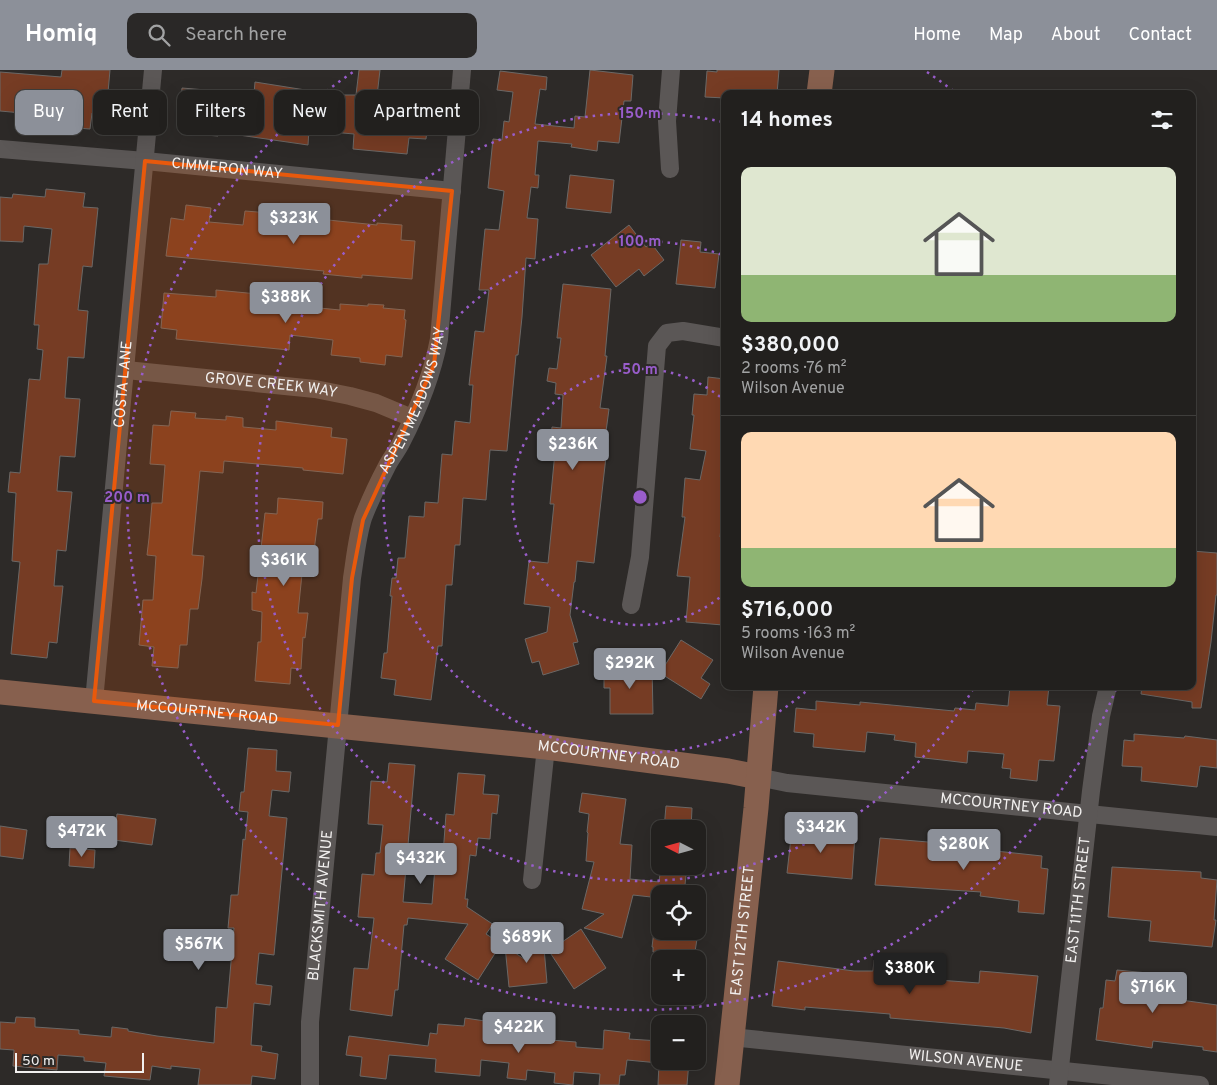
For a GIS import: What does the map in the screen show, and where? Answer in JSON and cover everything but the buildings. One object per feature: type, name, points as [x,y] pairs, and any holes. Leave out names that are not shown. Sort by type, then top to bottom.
[{"type":"street","name":"COSTA LANE","points":[[94,701],[153,70]]},
{"type":"street","name":"ASPEN MEADOWS WAY","points":[[338,725],[352,578],[362,520],[387,466],[401,444],[434,365],[439,339],[462,70]]},
{"type":"street","points":[[670,168],[667,121],[671,70]]},
{"type":"street","points":[[820,90],[822,70]]},
{"type":"street","name":"CIMMERON WAY","points":[[0,150],[145,161],[452,190]]},
{"type":"street","points":[[631,605],[640,557],[658,346],[667,333],[683,331],[721,337]]},
{"type":"street","name":"GROVE CREEK WAY","points":[[126,370],[315,389],[376,403],[412,418]]},
{"type":"street","name":"EAST 12TH STREET","points":[[727,1085],[766,690]]},
{"type":"street","name":"EAST 11TH STREET","points":[[1059,1077],[1089,814],[1107,690]]},
{"type":"street","name":"MCCOURTNEY ROAD","points":[[0,692],[546,746],[728,771],[797,784],[1217,827]]},
{"type":"street","name":"BLACKSMITH AVENUE","points":[[310,1085],[310,1022],[338,725]]},
{"type":"street","points":[[532,880],[546,746]]},
{"type":"street","name":"WILSON AVENUE","points":[[731,1037],[1059,1077],[1200,1085]]},
{"type":"highlighted area","points":[[145,161],[452,191],[434,365],[363,520],[352,578],[338,725],[94,701]]}]
